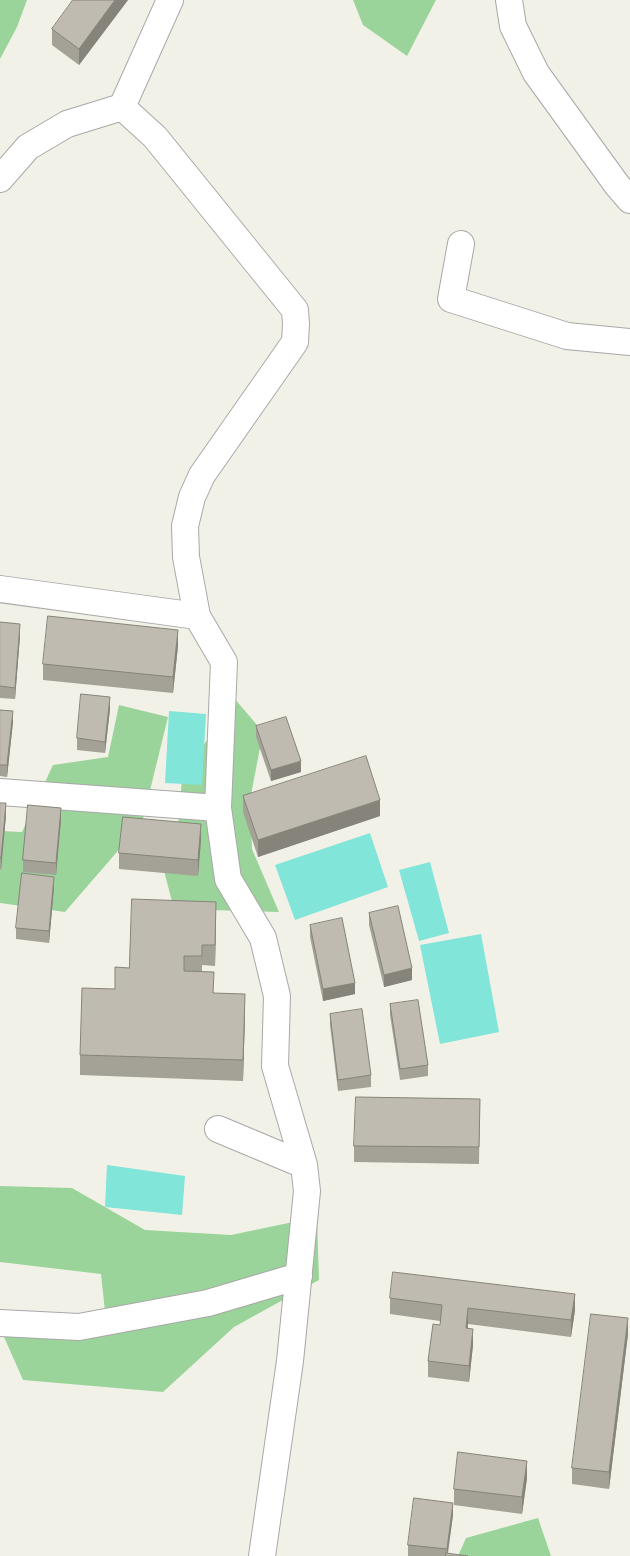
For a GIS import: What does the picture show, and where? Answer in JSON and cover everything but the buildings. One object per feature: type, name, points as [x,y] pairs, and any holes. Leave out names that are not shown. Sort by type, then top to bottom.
[{"type":"street","points":[[122,108],[170,0]]},
{"type":"street","points":[[509,0],[513,26],[536,73],[617,185],[630,200]]},
{"type":"street","points":[[0,179],[28,147],[66,124],[122,108]]},
{"type":"street","points":[[122,108],[155,136],[295,310],[295,342],[202,475],[192,496],[185,526],[186,549],[197,616],[224,662],[218,808],[228,879],[264,938],[277,996],[275,1066],[304,1165],[307,1191],[290,1361],[262,1556]]},
{"type":"street","points":[[461,244],[452,299],[567,336],[630,342]]},
{"type":"street","points":[[0,589],[197,616]]},
{"type":"street","points":[[0,792],[218,808]]},
{"type":"street","points":[[218,1130],[304,1165]]},
{"type":"street","points":[[0,1323],[80,1327],[208,1302],[298,1276]]},
{"type":"green space","points":[[0,0],[27,0],[17,27],[0,59]]},
{"type":"green space","points":[[353,0],[436,0],[407,56],[363,25]]},
{"type":"green space","points":[[234,698],[263,732],[250,800],[252,849],[279,912],[174,909],[159,852],[177,837],[182,779]]},
{"type":"green space","points":[[119,705],[168,717],[142,823],[65,912],[0,903],[0,831],[22,832],[53,765],[108,757]]},
{"type":"green space","points":[[0,1186],[72,1188],[145,1230],[231,1235],[317,1217],[319,1280],[234,1327],[163,1392],[23,1380],[1,1330],[107,1330],[101,1274],[0,1262]]},
{"type":"green space","points":[[538,1518],[551,1556],[458,1556],[466,1538]]},
{"type":"shaded area","points":[[169,711],[206,714],[202,785],[165,783]]},
{"type":"shaded area","points":[[370,833],[388,887],[295,920],[275,865]]},
{"type":"shaded area","points":[[430,862],[449,933],[419,941],[399,870]]},
{"type":"shaded area","points":[[481,934],[499,1032],[440,1044],[420,945]]},
{"type":"shaded area","points":[[107,1165],[185,1176],[182,1215],[105,1207]]}]
